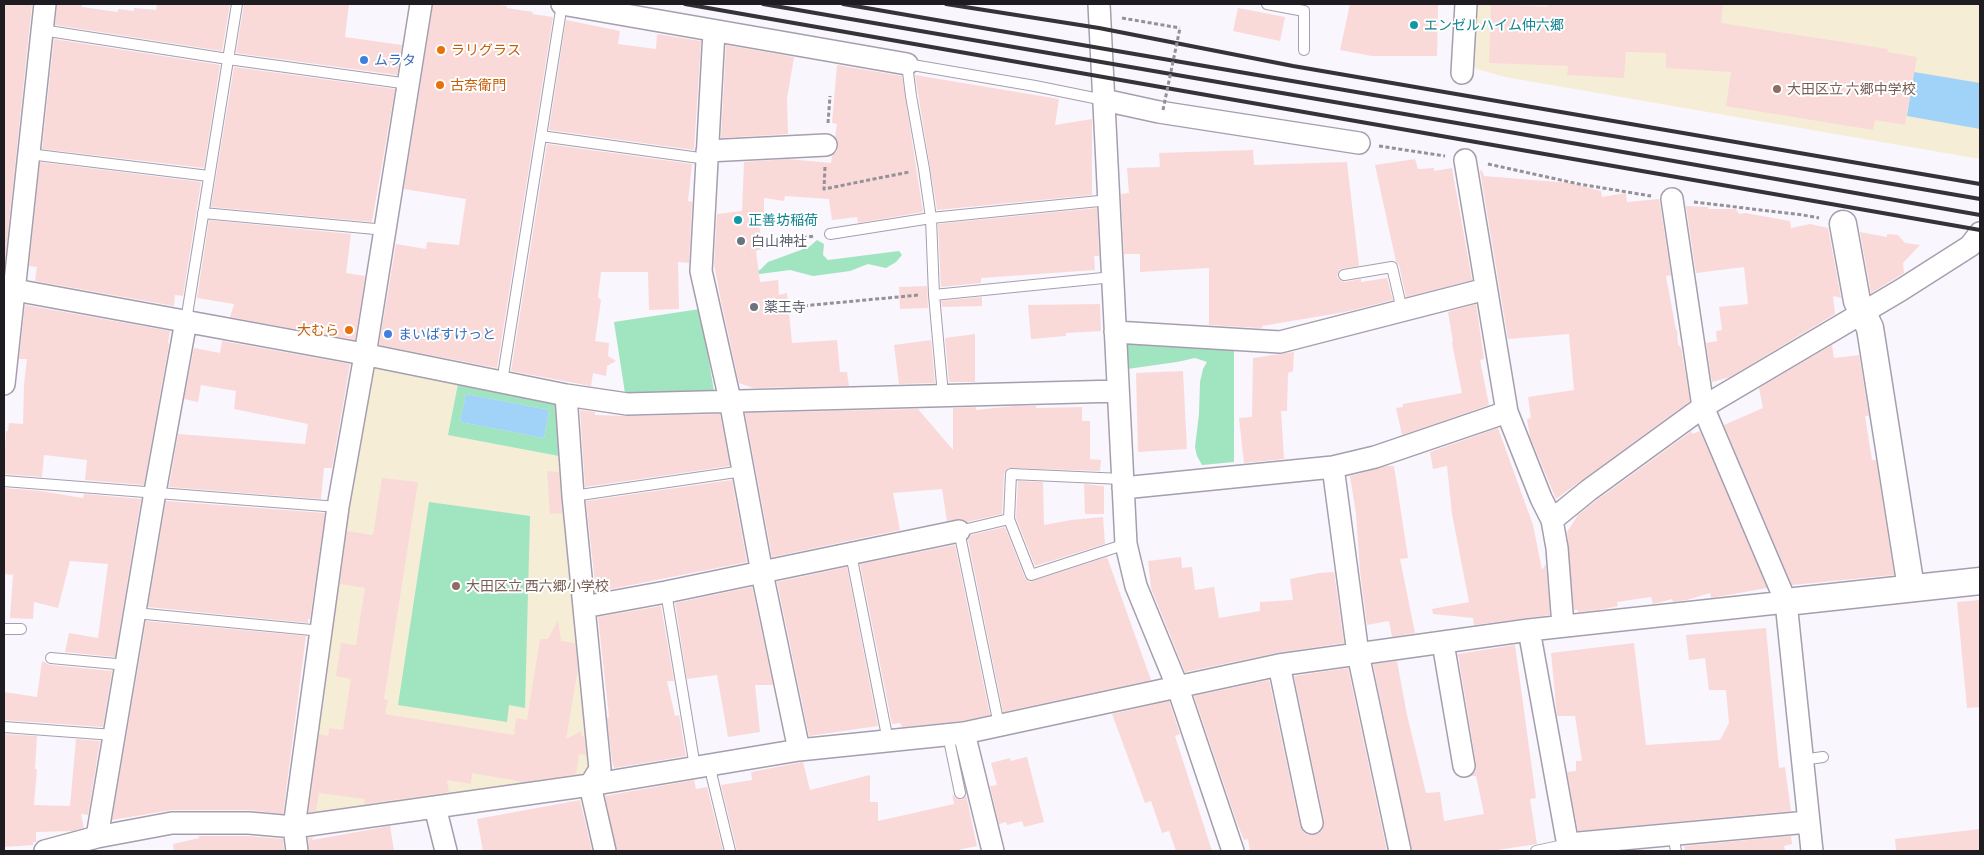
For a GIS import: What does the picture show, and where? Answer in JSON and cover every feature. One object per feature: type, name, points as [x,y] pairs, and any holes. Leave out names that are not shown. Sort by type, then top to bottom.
[{"type":"street","points":[[4,384],[9,289],[29,154],[45,4]]},
{"type":"street","points":[[297,851],[294,827],[338,507],[386,230],[421,4]]},
{"type":"street","points":[[562,4],[908,64]]},
{"type":"street","points":[[1099,4],[1126,544],[1136,586],[1178,688],[1233,851]]},
{"type":"street","points":[[1462,74],[1466,4]]},
{"type":"street","points":[[714,31],[701,271],[730,400],[762,572],[799,750]]},
{"type":"street","points":[[1104,100],[1159,112],[1359,143]]},
{"type":"street","points":[[707,155],[826,145]]},
{"type":"street","points":[[1465,160],[1486,288],[1503,371],[1507,412],[1541,498],[1552,520],[1557,548],[1564,626]]},
{"type":"street","points":[[1672,199],[1703,407],[1786,602],[1812,851]]},
{"type":"street","points":[[1843,224],[1857,301],[1870,328],[1912,588]]},
{"type":"street","points":[[1552,520],[1589,490],[1703,407],[1783,358],[1862,314],[1970,246],[1980,233]]},
{"type":"street","points":[[1115,332],[1280,342],[1486,288]]},
{"type":"street","points":[[9,289],[186,320],[566,395],[627,404],[943,395],[1059,388],[1118,391]]},
{"type":"street","points":[[105,841],[114,735],[186,320]]},
{"type":"street","points":[[566,395],[573,496],[600,769],[590,785],[605,851]]},
{"type":"street","points":[[1122,483],[1332,467],[1375,457],[1507,412]]},
{"type":"street","points":[[1332,467],[1358,654],[1400,851]]},
{"type":"street","points":[[584,607],[666,592],[959,531]]},
{"type":"street","points":[[45,851],[105,841],[172,823],[249,823],[294,827],[590,785],[799,750],[888,741],[912,742],[1178,688],[1279,665],[1529,630],[1980,581]]},
{"type":"street","points":[[1529,630],[1569,848],[1675,843],[1808,822]]},
{"type":"street","points":[[1443,642],[1464,766]]},
{"type":"street","points":[[1279,665],[1312,823]]},
{"type":"street","points":[[956,734],[993,851]]},
{"type":"street","points":[[435,807],[446,851]]},
{"type":"lane","points":[[186,320],[237,4]]},
{"type":"lane","points":[[502,382],[562,4]]},
{"type":"lane","points":[[1267,4],[1304,7],[1304,50]]},
{"type":"lane","points":[[42,30],[228,59],[409,84]]},
{"type":"lane","points":[[943,395],[934,295],[931,218],[910,96],[908,64],[1104,100]]},
{"type":"lane","points":[[541,136],[707,155]]},
{"type":"lane","points":[[29,154],[209,176]]},
{"type":"lane","points":[[830,234],[931,218],[1109,200]]},
{"type":"lane","points":[[203,213],[386,230]]},
{"type":"lane","points":[[1344,275],[1392,267],[1402,310]]},
{"type":"lane","points":[[934,295],[1113,277]]},
{"type":"lane","points":[[573,496],[743,471]]},
{"type":"lane","points":[[1122,483],[1011,474],[1009,519],[1031,575],[1126,544]]},
{"type":"lane","points":[[4,481],[338,507]]},
{"type":"lane","points":[[999,725],[959,531],[1009,519]]},
{"type":"lane","points":[[851,554],[888,741]]},
{"type":"lane","points":[[666,592],[703,766],[712,777],[730,851]]},
{"type":"lane","points":[[135,613],[322,631]]},
{"type":"lane","points":[[4,629],[21,629]]},
{"type":"lane","points":[[51,658],[126,665]]},
{"type":"lane","points":[[4,727],[114,735]]},
{"type":"lane","points":[[956,734],[960,793]]},
{"type":"lane","points":[[1802,760],[1823,758]]},
{"type":"lane","points":[[1536,851],[1569,848]]},
{"type":"path","points":[[1130,19],[1180,28],[1164,110]]},
{"type":"path","points":[[830,96],[824,189],[924,169]]},
{"type":"path","points":[[1359,143],[1465,160],[1579,184],[1672,199],[1802,214],[1843,224]]},
{"type":"path","points":[[764,243],[830,234]]},
{"type":"path","points":[[791,307],[934,295]]},
{"type":"shaded area","name":"大田区立 六郷中学校","points":[[1475,4],[1980,4],[1980,159],[1505,77],[1477,69],[1470,66]]},
{"type":"shaded area","name":"大田区立 西六郷小学校","points":[[380,361],[563,402],[591,771],[582,778],[307,817],[300,811],[370,368]]},
{"type":"green space","points":[[817,240],[824,244],[823,255],[828,260],[899,251],[902,255],[896,262],[886,268],[868,264],[850,271],[813,276],[790,270],[729,278],[730,273],[760,270],[768,262],[809,247]]},
{"type":"green space","points":[[700,309],[714,391],[625,393],[614,322]]},
{"type":"green space","points":[[1122,338],[1234,345],[1234,462],[1202,465],[1197,456],[1195,447],[1200,382],[1207,362],[1195,358],[1127,369]]},
{"type":"green space","points":[[458,384],[560,404],[559,456],[448,435]],"holes":[[[466,394],[549,410],[544,438],[460,422]]]},
{"type":"green space","points":[[429,502],[530,516],[525,708],[509,705],[507,722],[398,705]]},
{"type":"water","points":[[1914,72],[1980,83],[1980,129],[1907,116]]},
{"type":"water","points":[[466,394],[549,410],[544,438],[460,422]]},
{"type":"building","points":[[4,4],[32,4],[5,261],[4,261]]},
{"type":"building","points":[[57,4],[82,4],[82,7],[118,12],[118,9],[134,11],[134,8],[156,10],[157,4],[230,4],[222,51],[55,25]]},
{"type":"building","points":[[244,4],[349,4],[345,37],[402,45],[397,75],[236,53]]},
{"type":"building","points":[[433,4],[495,4],[533,12],[532,14],[553,17],[497,368],[379,345],[396,244],[426,249],[427,242],[459,245],[466,199],[404,189]]},
{"type":"building","name":"エンゼルハイム仲六郷","points":[[1350,4],[1438,4],[1437,56],[1372,56],[1340,50]]},
{"type":"building","points":[[1491,4],[1548,7],[1548,4],[1723,4],[1721,23],[1888,49],[1887,52],[1917,57],[1905,125],[1875,120],[1873,130],[1726,106],[1731,72],[1666,68],[1666,53],[1626,52],[1624,78],[1567,75],[1568,66],[1489,63]]},
{"type":"building","points":[[1238,8],[1285,17],[1280,41],[1233,31]]},
{"type":"building","points":[[566,20],[620,31],[618,44],[656,49],[657,34],[701,41],[694,150],[549,130]]},
{"type":"building","points":[[54,39],[220,65],[204,168],[42,149]]},
{"type":"building","points":[[726,45],[794,57],[787,99],[788,134],[721,138]]},
{"type":"building","points":[[837,65],[902,76],[923,212],[858,223],[857,217],[832,220],[829,199],[785,196],[784,201],[764,198],[764,222],[759,222],[762,249],[756,251],[760,282],[778,280],[779,295],[787,293],[792,343],[837,340],[840,372],[847,372],[849,386],[753,388],[739,383],[721,301],[714,264],[717,214],[742,211],[744,162],[788,159],[831,163],[832,156],[837,151],[838,145],[835,137],[837,124],[832,123]]},
{"type":"building","points":[[234,67],[395,89],[372,222],[211,207]]},
{"type":"building","points":[[915,75],[1059,99],[1055,125],[1092,119],[1092,195],[937,210]]},
{"type":"building","points":[[547,144],[692,164],[688,201],[692,202],[689,263],[678,262],[679,309],[649,310],[648,272],[601,272],[598,297],[601,300],[595,341],[609,343],[608,356],[616,361],[607,366],[606,376],[593,373],[591,386],[511,371]]},
{"type":"building","points":[[1253,150],[1254,165],[1347,162],[1359,266],[1340,269],[1337,277],[1345,282],[1361,279],[1361,282],[1387,278],[1393,300],[1345,312],[1262,326],[1262,328],[1209,325],[1209,268],[1140,272],[1140,254],[1124,254],[1121,194],[1129,193],[1127,168],[1160,167],[1159,153]]},
{"type":"building","points":[[1415,159],[1418,169],[1434,168],[1434,171],[1452,168],[1472,280],[1406,297],[1399,265],[1396,262],[1375,165]]},
{"type":"building","points":[[40,162],[201,182],[183,296],[175,295],[174,306],[35,281],[37,267],[29,266]]},
{"type":"building","points":[[1482,170],[1484,176],[1570,183],[1601,191],[1602,197],[1626,193],[1627,202],[1659,199],[1671,275],[1666,276],[1690,401],[1556,499],[1530,437],[1527,419],[1531,418],[1528,397],[1574,390],[1569,334],[1508,339],[1480,171]]},
{"type":"building","points":[[1686,206],[1708,207],[1708,209],[1736,209],[1739,214],[1745,213],[1790,221],[1791,228],[1810,224],[1828,228],[1841,298],[1833,296],[1835,314],[1730,377],[1712,382],[1706,343],[1717,341],[1716,331],[1722,330],[1719,307],[1748,304],[1744,267],[1696,273]]},
{"type":"building","points":[[1097,208],[1099,256],[1094,256],[1095,270],[981,278],[981,283],[941,287],[938,224]]},
{"type":"building","points":[[209,220],[351,234],[346,273],[365,276],[355,340],[230,317],[234,304],[197,298]]},
{"type":"building","points":[[1860,232],[1887,237],[1887,234],[1898,235],[1905,243],[1920,245],[1903,263],[1904,273],[1871,293]]},
{"type":"building","points":[[927,286],[928,308],[900,309],[899,287]]},
{"type":"building","points":[[982,297],[982,306],[942,307],[941,301]]},
{"type":"building","points":[[1100,304],[1101,331],[1066,333],[1066,336],[1031,339],[1028,305]]},
{"type":"building","points":[[1476,304],[1484,359],[1480,360],[1489,405],[1402,435],[1396,408],[1403,407],[1403,404],[1462,393],[1448,312]]},
{"type":"building","points":[[25,305],[170,331],[144,485],[85,480],[87,460],[44,455],[42,477],[4,474],[6,431],[8,431],[9,423],[23,424],[27,359],[19,359]]},
{"type":"building","points":[[975,334],[975,382],[949,382],[945,338]]},
{"type":"building","points":[[931,340],[935,383],[899,384],[894,345]]},
{"type":"building","points":[[222,341],[350,364],[332,468],[324,468],[321,499],[169,487],[178,434],[305,444],[308,424],[234,409],[236,391],[201,385],[198,402],[184,399],[194,348],[220,353]]},
{"type":"building","points":[[1832,345],[1834,358],[1859,355],[1869,416],[1865,416],[1872,460],[1876,460],[1894,575],[1792,585],[1724,425],[1763,408],[1759,388]]},
{"type":"building","points":[[1294,352],[1293,371],[1288,373],[1287,411],[1281,411],[1284,459],[1244,463],[1239,418],[1252,417],[1253,358]]},
{"type":"building","points":[[1183,371],[1187,449],[1138,452],[1136,373]]},
{"type":"building","points":[[1036,406],[1036,408],[1082,407],[1082,421],[1090,421],[1090,459],[1101,460],[1100,471],[1008,468],[1004,474],[1002,514],[967,522],[962,519],[947,521],[942,489],[893,493],[900,530],[772,557],[745,413],[918,409],[953,450],[953,408],[976,407],[976,410]]},
{"type":"building","points":[[580,410],[595,412],[595,415],[627,416],[720,414],[730,466],[585,487]]},
{"type":"building","points":[[1498,428],[1533,525],[1542,570],[1546,564],[1550,615],[1474,625],[1473,618],[1433,614],[1432,609],[1469,602],[1452,514],[1447,466],[1433,469],[1430,452]]},
{"type":"building","points":[[1692,431],[1692,434],[1700,431],[1767,588],[1711,598],[1710,593],[1687,600],[1673,602],[1672,599],[1653,604],[1651,597],[1617,602],[1618,606],[1599,610],[1578,612],[1578,610],[1574,610],[1567,532],[1578,515]]},
{"type":"building","points":[[1386,466],[1394,466],[1408,558],[1400,559],[1415,633],[1392,637],[1389,621],[1367,625],[1360,571],[1356,514],[1350,476]]},
{"type":"building","points":[[547,471],[559,472],[562,513],[550,514]]},
{"type":"building","points":[[382,478],[418,482],[384,699],[388,700],[385,714],[514,735],[516,718],[527,720],[540,639],[548,639],[558,620],[561,641],[575,643],[578,669],[566,739],[582,731],[581,736],[584,736],[586,755],[579,754],[576,774],[523,782],[472,773],[471,784],[447,780],[449,792],[364,804],[365,799],[319,793],[316,811],[309,812],[319,734],[328,736],[329,728],[343,730],[351,679],[336,676],[341,643],[356,645],[365,588],[340,584],[347,531],[373,535]]},
{"type":"building","points":[[732,480],[747,562],[596,592],[586,501]]},
{"type":"building","points":[[1018,481],[1043,482],[1044,525],[1103,517],[1105,544],[1035,566],[1016,518]]},
{"type":"building","points":[[1084,484],[1104,486],[1104,514],[1085,514]]},
{"type":"building","points":[[4,488],[41,491],[83,498],[84,494],[141,499],[115,657],[65,652],[69,633],[98,638],[108,564],[70,561],[58,608],[34,602],[33,619],[10,618],[13,575],[4,574]]},
{"type":"building","points":[[166,501],[325,513],[308,623],[148,607]]},
{"type":"building","points":[[1005,527],[1025,578],[1029,582],[1107,557],[1151,680],[1003,712],[968,540],[971,535]]},
{"type":"building","points":[[955,545],[990,715],[962,721],[902,727],[900,723],[892,724],[860,564]]},
{"type":"building","points":[[1181,557],[1182,568],[1192,567],[1195,590],[1214,587],[1219,618],[1260,611],[1260,602],[1293,600],[1290,579],[1334,572],[1344,643],[1276,653],[1185,672],[1151,588],[1148,561]]},
{"type":"building","points":[[847,567],[878,726],[809,736],[777,582]]},
{"type":"building","points":[[752,587],[773,685],[755,685],[760,732],[728,737],[717,675],[687,679],[675,603]]},
{"type":"building","points":[[1980,600],[1980,707],[1967,708],[1957,602]]},
{"type":"building","points":[[661,606],[674,681],[667,681],[675,716],[679,715],[686,756],[614,768],[607,718],[609,717],[598,617]]},
{"type":"building","points":[[146,621],[306,636],[283,814],[249,810],[172,810],[112,820]]},
{"type":"building","points":[[1766,628],[1779,768],[1785,767],[1791,811],[1578,831],[1567,772],[1576,771],[1576,761],[1582,761],[1575,716],[1557,716],[1551,653],[1634,643],[1646,745],[1720,740],[1729,723],[1726,690],[1709,690],[1705,658],[1689,660],[1686,635]]},
{"type":"building","points":[[1515,645],[1536,798],[1530,799],[1537,844],[1491,851],[1412,851],[1373,664],[1397,661],[1407,715],[1426,793],[1440,792],[1444,821],[1484,814],[1476,776],[1470,776],[1476,771],[1476,764],[1458,654]]},
{"type":"building","points":[[42,661],[50,665],[112,671],[103,727],[4,720],[4,692],[37,697]]},
{"type":"building","points":[[1348,668],[1387,851],[1250,851],[1248,839],[1244,840],[1237,823],[1194,696],[1269,680],[1300,826],[1303,832],[1308,835],[1314,835],[1321,832],[1324,820],[1294,676]]},
{"type":"building","points":[[1169,701],[1180,734],[1175,736],[1212,851],[1176,851],[1169,831],[1162,833],[1151,801],[1145,803],[1112,714]]},
{"type":"building","points":[[4,734],[37,736],[34,805],[70,806],[76,739],[100,741],[88,815],[81,814],[84,828],[73,831],[36,832],[36,842],[33,842],[33,845],[4,847]]},
{"type":"building","points":[[1027,757],[1044,822],[1024,827],[1022,821],[1007,825],[1006,822],[999,824],[990,786],[997,785],[991,763],[1010,758],[1010,761]]},
{"type":"building","points":[[803,762],[810,790],[870,775],[870,802],[878,802],[878,821],[954,804],[952,795],[961,800],[966,795],[977,846],[953,851],[737,851],[721,785],[752,780],[751,772]]},
{"type":"building","points":[[694,780],[696,789],[707,787],[723,851],[617,851],[605,796]]},
{"type":"building","points":[[580,800],[592,851],[483,851],[477,819]]},
{"type":"building","points":[[390,826],[394,851],[309,851],[308,838],[313,837],[312,840]]},
{"type":"building","points":[[1980,829],[1980,851],[1896,851],[1895,839]]},
{"type":"building","points":[[199,836],[248,836],[283,839],[284,851],[174,851],[173,844],[199,838]]},
{"type":"building","points":[[1791,836],[1792,844],[1784,846],[1785,851],[1685,851],[1684,846]]},
{"type":"railway","points":[[685,4],[1980,230]]},
{"type":"railway","points":[[763,4],[1980,215]]},
{"type":"railway","points":[[843,4],[1980,199]]},
{"type":"railway","points":[[946,4],[1099,28],[1293,66],[1980,184]]},
{"type":"place","name":"エンゼルハイム仲六郷","points":[[1414,25]]},
{"type":"place","name":"ラリグラス","points":[[441,50]]},
{"type":"place","name":"ムラタ","points":[[364,60]]},
{"type":"place","name":"古奈衛門","points":[[440,85]]},
{"type":"place","name":"大田区立 六郷中学校","points":[[1777,89]]},
{"type":"place","name":"正善坊稲荷","points":[[738,220]]},
{"type":"place","name":"白山神社","points":[[741,241]]},
{"type":"place","name":"薬王寺","points":[[754,307]]},
{"type":"place","name":"大むら","points":[[349,330]]},
{"type":"place","name":"まいばすけっと","points":[[388,334]]},
{"type":"place","name":"大田区立 西六郷小学校","points":[[456,586]]}]
